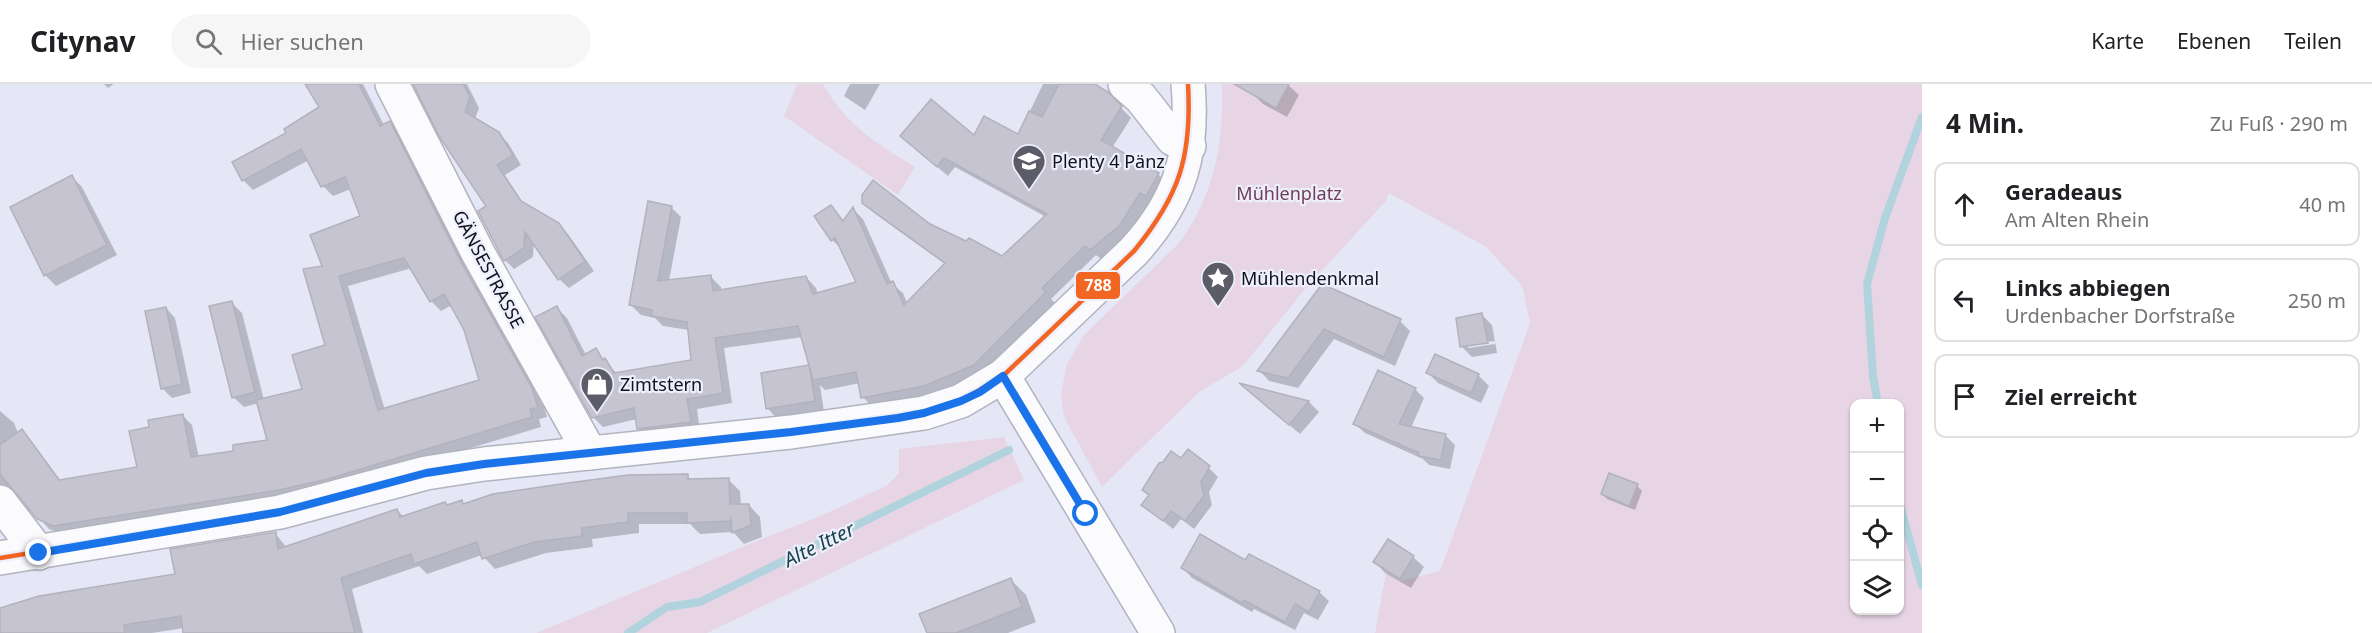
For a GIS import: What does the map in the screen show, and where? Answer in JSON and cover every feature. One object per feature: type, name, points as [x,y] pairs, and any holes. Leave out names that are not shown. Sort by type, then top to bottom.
[{"type":"street","name":"GÄNSESTRASSE","points":[[392,84],[478,253],[590,453]]},
{"type":"street","points":[[1125,84],[1141,98],[1173,139],[1189,146]]},
{"type":"street","points":[[0,558],[280,512],[426,473],[484,464],[782,433],[898,418],[924,413],[961,401],[980,392],[1003,376],[1134,251],[1153,229],[1172,199],[1183,171],[1189,146],[1191,118],[1188,84]]},
{"type":"street","points":[[1003,376],[1158,633]]},
{"type":"street","points":[[0,502],[39,553]]},
{"type":"green space","points":[[797,84],[823,84],[842,111],[863,132],[915,167],[898,195],[784,116]]},
{"type":"green space","name":"Mühlenplatz","points":[[1222,84],[1922,84],[1922,633],[1375,633],[1386,573],[1399,581],[1440,571],[1530,323],[1522,286],[1486,247],[1389,193],[1386,201],[1305,289],[1243,366],[1199,392],[1102,487],[1064,417],[1061,396],[1066,366],[1083,336],[1177,245],[1190,227],[1208,189],[1221,127]]},
{"type":"green space","points":[[1004,437],[1024,480],[707,633],[536,633],[818,517],[886,486],[899,473],[899,449]]},
{"type":"building","points":[[305,84],[359,84],[380,126],[390,121],[461,262],[532,388],[538,408],[530,409],[532,417],[328,479],[279,490],[53,526],[37,519],[0,474],[0,445],[22,429],[59,480],[137,467],[129,431],[149,427],[148,420],[183,414],[191,457],[233,451],[233,445],[267,440],[256,400],[302,389],[292,355],[325,345],[303,269],[322,266],[310,235],[360,216],[345,177],[321,187],[301,149],[242,181],[232,162],[286,133],[284,129],[319,107]],"holes":[[[404,258],[430,302],[444,294],[464,330],[479,380],[378,410],[339,276]]]},
{"type":"building","points":[[413,84],[463,84],[470,97],[465,112],[499,132],[513,155],[497,165],[521,201],[559,223],[585,261],[558,280],[525,232],[524,248],[504,261],[478,211],[486,206],[439,136]]},
{"type":"building","points":[[1059,84],[1095,84],[1108,92],[1122,106],[1101,140],[1159,173],[1146,196],[1140,193],[1120,225],[1090,250],[1085,246],[1042,288],[1046,292],[974,365],[924,386],[861,398],[856,372],[813,380],[798,326],[715,338],[723,393],[687,399],[691,422],[637,429],[634,408],[592,418],[535,317],[557,306],[582,356],[596,348],[614,373],[691,360],[687,322],[651,316],[652,310],[629,305],[648,201],[672,206],[658,281],[711,275],[713,291],[806,276],[813,294],[856,282],[835,238],[831,241],[814,216],[831,205],[843,221],[853,207],[887,284],[893,281],[904,305],[945,263],[862,203],[862,195],[873,180],[930,224],[966,241],[969,238],[1002,256],[1047,214],[944,158],[937,167],[900,136],[931,99],[974,135],[984,116],[1018,134],[1029,111],[1042,117]]},
{"type":"building","points":[[1234,84],[1289,84],[1276,108]]},
{"type":"building","points":[[72,175],[107,245],[44,276],[10,207]]},
{"type":"building","points":[[1322,284],[1401,319],[1384,357],[1324,329],[1288,378],[1257,371]]},
{"type":"building","points":[[232,301],[255,392],[232,398],[209,306]]},
{"type":"building","points":[[166,307],[182,384],[161,389],[145,311]]},
{"type":"building","points":[[1482,313],[1488,343],[1460,347],[1456,318]]},
{"type":"building","points":[[1435,354],[1479,374],[1471,393],[1426,373]]},
{"type":"building","points":[[809,365],[815,401],[766,409],[761,373]]},
{"type":"building","points":[[1378,370],[1416,388],[1399,424],[1446,434],[1441,460],[1418,456],[1419,453],[1353,424]]},
{"type":"building","points":[[1239,383],[1309,401],[1289,425]]},
{"type":"building","points":[[1188,449],[1210,466],[1201,482],[1204,496],[1185,521],[1171,511],[1163,521],[1141,505],[1149,495],[1142,490],[1159,463],[1163,462],[1171,451],[1181,458]]},
{"type":"building","points":[[1609,473],[1638,484],[1629,506],[1601,494]]},
{"type":"building","points":[[688,474],[688,479],[729,478],[730,504],[749,504],[751,525],[732,533],[731,517],[731,521],[687,523],[687,513],[628,513],[628,522],[582,528],[582,536],[534,542],[482,559],[477,542],[414,564],[411,554],[341,578],[355,633],[183,633],[181,616],[124,625],[125,633],[0,633],[0,608],[39,596],[175,574],[170,549],[276,532],[278,549],[397,509],[400,517],[445,502],[447,505],[462,500],[463,504],[493,494],[628,475]]},
{"type":"building","points":[[1200,534],[1245,560],[1249,554],[1320,591],[1309,612],[1295,604],[1285,622],[1244,600],[1242,603],[1181,568]]},
{"type":"building","points":[[1388,539],[1414,556],[1400,579],[1373,562]]},
{"type":"building","points":[[1011,578],[1022,607],[956,633],[927,633],[919,614]]},
{"type":"waterway","points":[[1877,399],[1873,376],[1867,284],[1885,218],[1922,117]]},
{"type":"waterway","name":"Alte Itter","points":[[628,633],[667,607],[700,602],[1009,450]]},
{"type":"waterway","points":[[1901,507],[1922,585]]},
{"type":"transit line","name":"788","points":[[0,558],[280,512],[426,473],[484,464],[791,432],[924,413],[961,401],[1003,376],[1134,251],[1150,231],[1180,174],[1188,133],[1188,84]]},
{"type":"place","name":"Plenty 4 Pänz","points":[[1029,190]]},
{"type":"place","name":"Mühlendenkmal","points":[[1218,307]]},
{"type":"place","name":"Zimtstern","points":[[597,413]]},
{"type":"route","points":[[39,553],[280,512],[426,473],[484,464],[791,432],[898,418],[924,413],[961,401],[980,392],[1003,376],[1086,514]]}]
